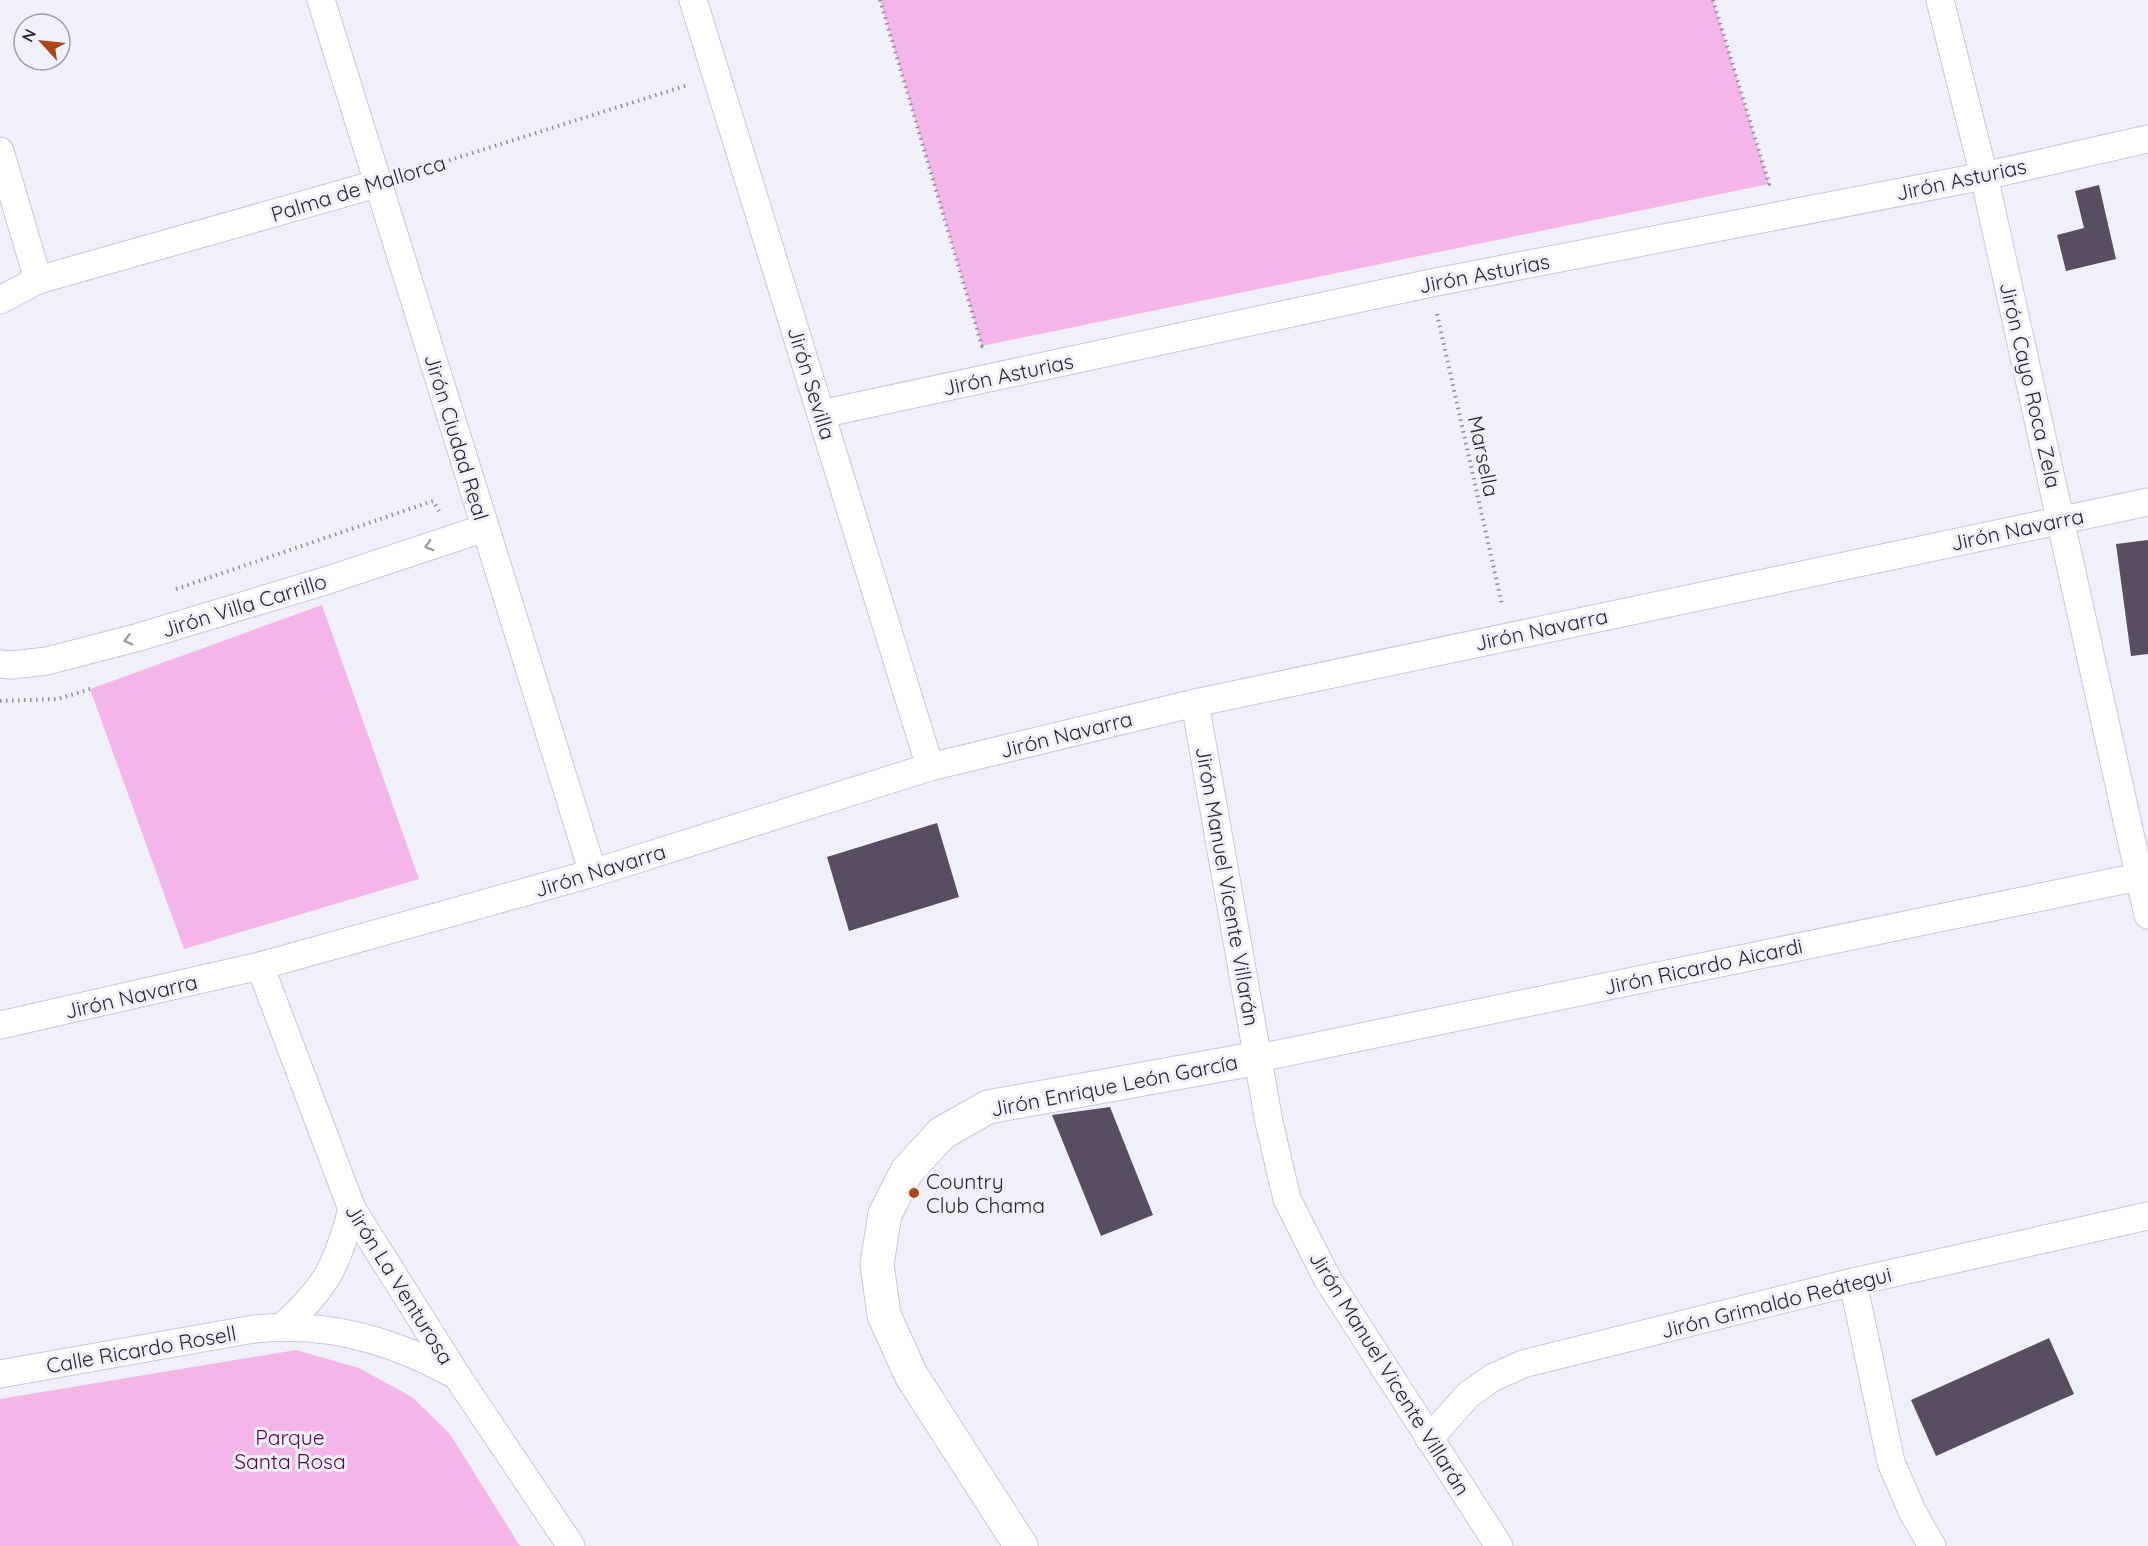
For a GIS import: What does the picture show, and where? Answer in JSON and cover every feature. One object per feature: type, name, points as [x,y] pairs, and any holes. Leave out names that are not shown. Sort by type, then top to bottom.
[{"type":"street","name":"Jirón Ciudad Real","points":[[321,0],[380,183],[593,873]]},
{"type":"street","name":"Jirón Sevilla","points":[[693,0],[930,767]]},
{"type":"street","name":"Jirón Cayo Roca Zela","points":[[1940,0],[1984,176],[2144,875],[2148,915]]},
{"type":"street","name":"Jirón Asturias","points":[[821,414],[1431,284],[1984,176],[2148,139]]},
{"type":"street","points":[[0,151],[38,280]]},
{"type":"street","name":"Palma de Mallorca","points":[[0,300],[38,280],[380,183]]},
{"type":"street","name":"Jirón Navarra","points":[[0,1025],[260,966],[593,873],[930,767],[1195,702],[2148,502]]},
{"type":"street","name":"Jirón Villa Carrillo","points":[[0,664],[47,661],[139,637],[325,581],[485,528]]},
{"type":"street","name":"Jirón Manuel Vicente Villarán","points":[[1195,702],[1269,1122],[1287,1199],[1328,1280],[1499,1546]]},
{"type":"street","name":"Jirón Ricardo Aicardi","points":[[1259,1058],[2144,875]]},
{"type":"street","name":"Jirón La Venturosa","points":[[260,966],[351,1209],[457,1376],[571,1546]]},
{"type":"street","name":"Jirón Enrique León García","points":[[1021,1546],[911,1375],[884,1315],[877,1264],[885,1214],[907,1171],[942,1133],[988,1107],[1259,1058]]},
{"type":"street","points":[[283,1326],[321,1288],[342,1244],[351,1209]]},
{"type":"street","name":"Jirón Grimaldo Reátegui","points":[[1429,1439],[1468,1395],[1492,1378],[1523,1365],[1853,1282],[2148,1216]]},
{"type":"street","points":[[1853,1282],[1891,1462],[1912,1510],[1932,1546]]},
{"type":"street","name":"Calle Ricardo Rosell","points":[[0,1374],[254,1329],[283,1326],[318,1328],[353,1334],[418,1356],[457,1376]]},
{"type":"path","points":[[880,0],[982,346],[992,344]]},
{"type":"path","points":[[1713,0],[1769,184],[1757,186]]},
{"type":"path","name":"Palma de Mallorca","points":[[380,183],[717,75]]},
{"type":"path","name":"Marsella","points":[[1431,284],[1509,636]]},
{"type":"path","points":[[174,590],[433,501],[453,538]]},
{"type":"path","points":[[0,701],[58,699],[90,689]]},
{"type":"green space","points":[[880,0],[1713,0],[1769,184],[982,346]]},
{"type":"green space","points":[[322,605],[419,879],[184,949],[90,689]]},
{"type":"green space","name":"Parque Santa Rosa","points":[[296,1350],[359,1368],[412,1397],[450,1434],[520,1546],[0,1546],[0,1399]]},
{"type":"building","points":[[2099,185],[2116,259],[2066,271],[2057,235],[2084,228],[2075,191]]},
{"type":"building","points":[[2148,540],[2148,654],[2131,656],[2116,544]]},
{"type":"building","points":[[937,823],[959,897],[849,931],[827,857]]},
{"type":"building","points":[[1110,1107],[1153,1215],[1101,1236],[1052,1115]]},
{"type":"building","points":[[2049,1338],[2074,1394],[1936,1456],[1911,1400]]},
{"type":"place","name":"Country Club Chama","points":[[914,1193]]}]
